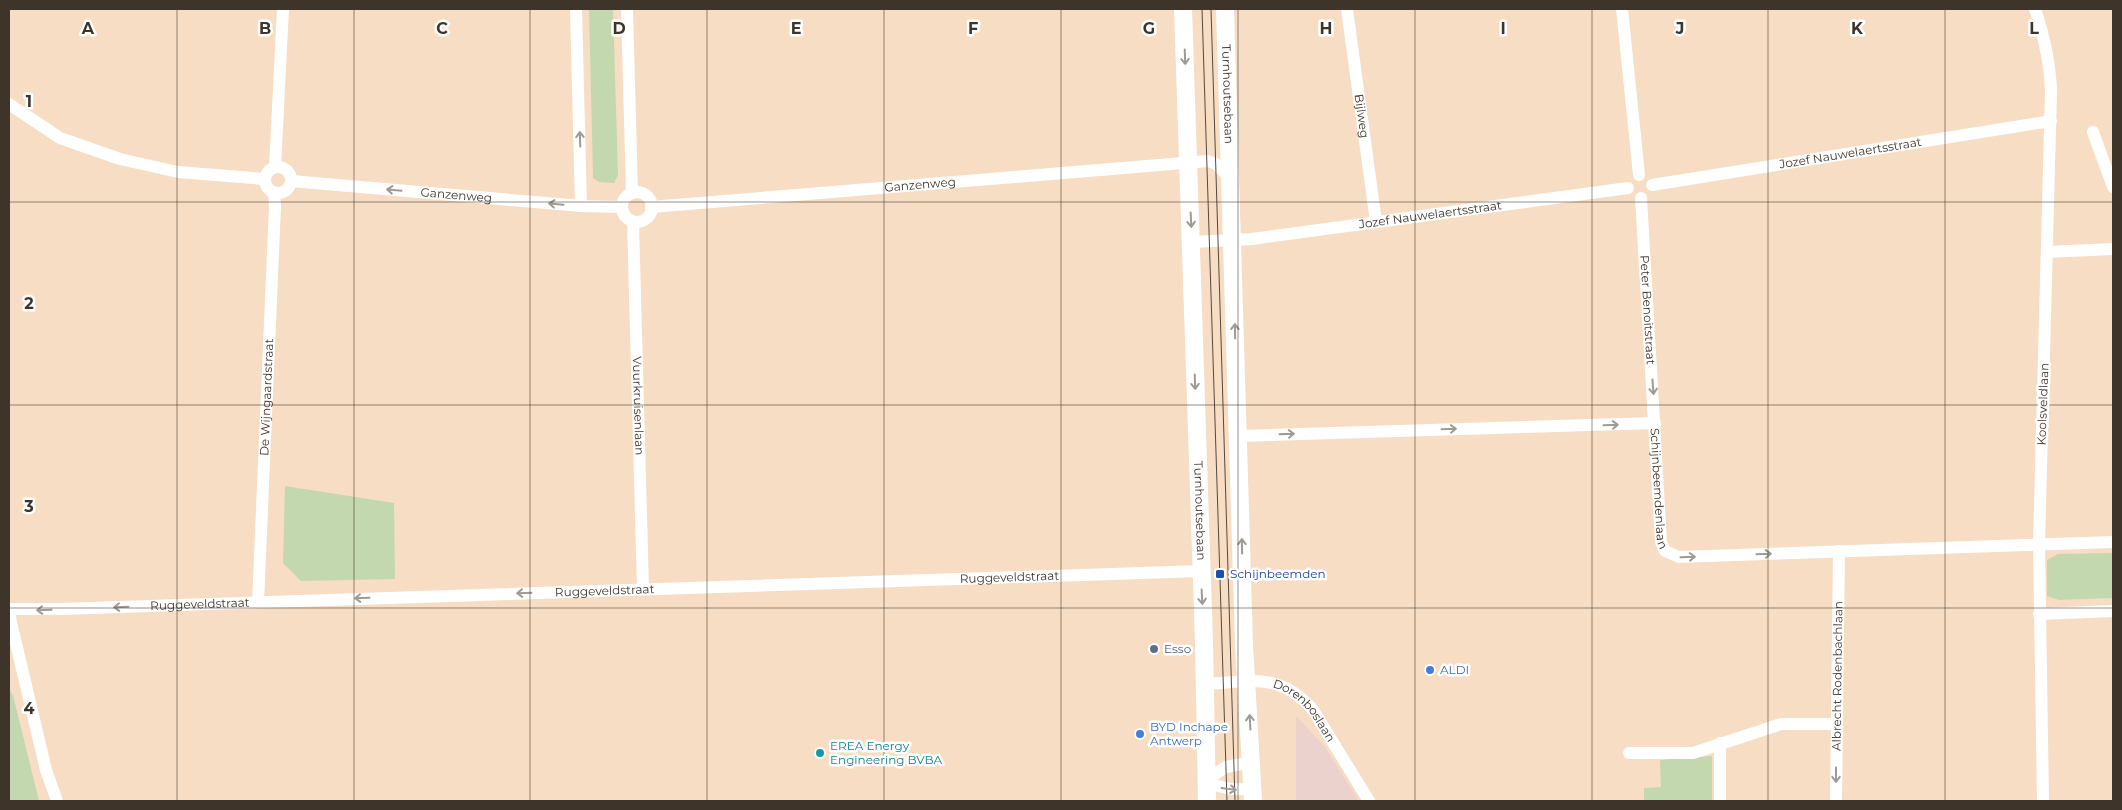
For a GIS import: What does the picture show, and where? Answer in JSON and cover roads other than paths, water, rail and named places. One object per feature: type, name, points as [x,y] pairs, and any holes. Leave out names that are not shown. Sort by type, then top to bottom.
[{"type":"main road","name":"Turnhoutsebaan","points":[[1183,9],[1192,242],[1207,801]]},
{"type":"main road","name":"Turnhoutsebaan","points":[[1225,9],[1238,436],[1253,795]]},
{"type":"street","points":[[276,167],[283,9]]},
{"type":"street","points":[[576,9],[581,206]]},
{"type":"street","points":[[627,9],[632,193]]},
{"type":"street","name":"Bijlweg","points":[[1347,9],[1376,222]]},
{"type":"street","points":[[1625,9],[1639,175]]},
{"type":"street","name":"Koolsveldlaan","points":[[2035,9],[2050,65],[2051,121],[2039,544],[2043,801]]},
{"type":"street","points":[[9,104],[60,138],[120,159],[178,172],[264,179]]},
{"type":"street","name":"Jozef Nauwelaertsstraat","points":[[1652,186],[2051,121]]},
{"type":"street","points":[[2093,132],[2113,187]]},
{"type":"street","points":[[1188,163],[1208,161],[1216,164],[1231,179]]},
{"type":"street","name":"Ganzenweg","points":[[651,207],[1188,163]]},
{"type":"street","points":[[276,167],[281,167],[289,172],[291,181],[285,192],[274,193],[267,188],[264,179],[268,172],[276,167]]},
{"type":"street","points":[[1639,175],[1647,178],[1652,186],[1649,194],[1641,198],[1632,196],[1628,188],[1631,179],[1639,175]]},
{"type":"street","name":"Ganzenweg","points":[[291,181],[581,206],[622,207]]},
{"type":"street","name":"Jozef Nauwelaertsstraat","points":[[1233,241],[1628,188]]},
{"type":"street","name":"De Wijngaardstraat","points":[[258,602],[275,206],[274,193]]},
{"type":"street","points":[[632,193],[643,194],[650,202],[651,207],[648,217],[644,220],[633,222],[625,216],[622,207],[625,198],[632,193]]},
{"type":"street","name":"Peter Benoitstraat","points":[[1641,198],[1656,423]]},
{"type":"street","name":"Vuurkruisenlaan","points":[[633,222],[643,589]]},
{"type":"street","points":[[1192,242],[1233,241]]},
{"type":"street","points":[[2048,252],[2113,249]]},
{"type":"street","name":"Schijnbeemdenlaan","points":[[1238,436],[1656,423],[1661,542],[1665,551],[1679,557],[2113,542]]},
{"type":"street","name":"Albrecht Rodenbachlaan","points":[[1836,801],[1839,551]]},
{"type":"street","name":"Ruggeveldstraat","points":[[9,609],[51,610],[1201,571]]},
{"type":"street","points":[[2039,614],[2113,611]]},
{"type":"street","points":[[9,614],[42,752],[57,801]]},
{"type":"street","name":"Dorenboslaan","points":[[1204,684],[1265,681],[1285,686],[1304,701],[1369,801]]},
{"type":"street","points":[[1629,753],[1693,753],[1781,724],[1836,724]]},
{"type":"street","points":[[1720,743],[1720,801]]},
{"type":"street","points":[[1206,780],[1226,768],[1252,762]]},
{"type":"street","name":"Turnhoutsebaan","points":[[1206,780],[1216,787],[1253,795]]},
{"type":"tram line","points":[[1202,9],[1227,801]]},
{"type":"tram line","points":[[1211,9],[1235,801]]},
{"type":"place","name":"Schijnbeemden","points":[[1220,574]]},
{"type":"place","name":"Esso","points":[[1154,649]]},
{"type":"place","name":"ALDI","points":[[1430,670]]},
{"type":"place","name":"BYD Inchape Antwerp","points":[[1140,734]]},
{"type":"place","name":"EREA Energy Engineering BVBA","points":[[820,753]]}]
